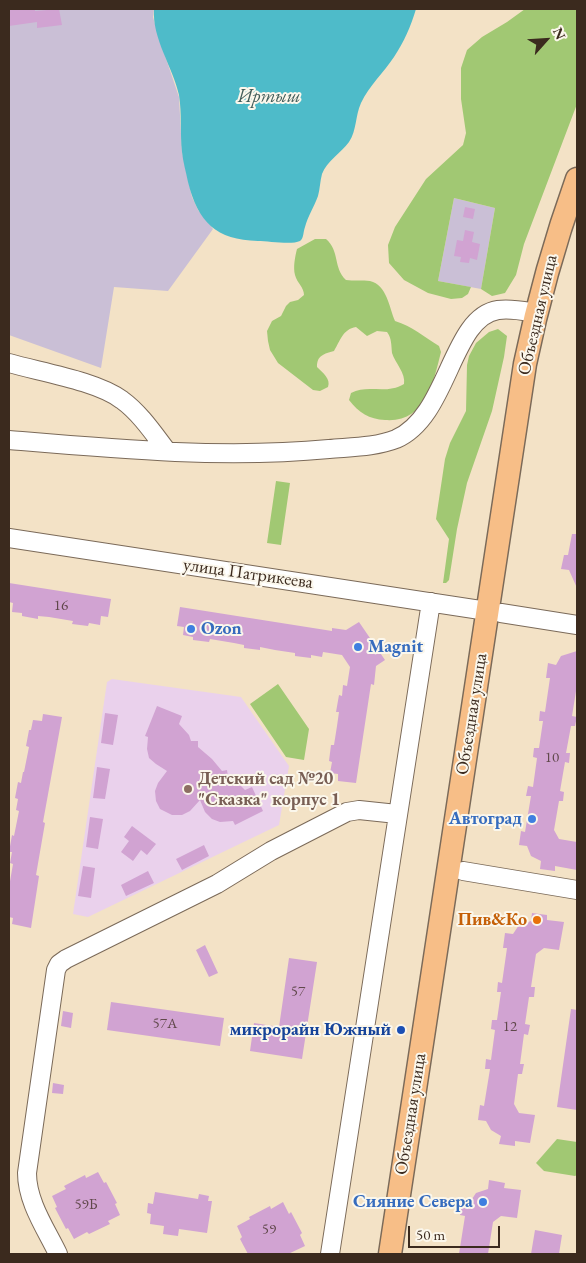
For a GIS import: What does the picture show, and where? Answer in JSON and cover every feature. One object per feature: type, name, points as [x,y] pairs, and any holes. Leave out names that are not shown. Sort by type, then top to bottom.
[{"type":"main road","name":"Объездная улица","points":[[543,315],[552,253],[577,179]]},
{"type":"main road","name":"Объездная улица","points":[[404,1254],[456,870],[494,612],[525,364],[566,256],[577,221]]},
{"type":"main road","name":"Объездная улица","points":[[390,1254],[456,870]]},
{"type":"street","points":[[9,440],[168,451],[234,453],[299,452],[368,445],[395,439],[406,434],[422,419],[443,385],[468,332],[485,315],[499,309],[543,315]]},
{"type":"street","points":[[9,363],[88,384],[110,392],[130,407],[168,451]]},
{"type":"street","name":"улица Патрикеева","points":[[9,538],[577,625]]},
{"type":"street","points":[[330,1254],[431,602]]},
{"type":"street","points":[[58,1254],[31,1198],[27,1184],[27,1173],[56,970],[59,964],[217,884],[271,851],[347,812],[360,810],[397,814]]},
{"type":"street","points":[[456,870],[577,890]]},
{"type":"shaded area","points":[[9,9],[154,9],[153,17],[179,97],[182,152],[192,197],[198,210],[213,229],[168,291],[114,287],[101,368],[9,335]]},
{"type":"shaded area","points":[[454,198],[495,208],[481,289],[438,281]]},
{"type":"shaded area","name":"Детский сад №20 \"Сказка\" корпус 1","points":[[112,679],[241,697],[289,766],[279,825],[88,917],[73,914],[107,682]]},
{"type":"green space","points":[[525,9],[577,9],[577,104],[524,244],[516,275],[505,293],[492,296],[481,289],[495,208],[454,198],[438,281],[471,287],[468,294],[462,298],[451,299],[428,293],[404,280],[389,263],[388,245],[395,227],[426,179],[463,145],[466,133],[461,99],[461,68],[467,50],[482,37]]},
{"type":"green space","points":[[315,239],[326,239],[330,244],[339,270],[346,280],[376,283],[384,292],[395,321],[439,346],[441,352],[430,388],[425,399],[410,415],[399,419],[385,420],[369,417],[349,400],[351,393],[357,390],[391,389],[404,384],[402,372],[393,357],[391,340],[387,332],[377,331],[367,336],[356,327],[348,330],[334,351],[324,354],[318,360],[317,367],[326,376],[329,384],[328,387],[320,391],[313,390],[278,363],[270,350],[267,331],[272,321],[281,316],[290,302],[298,300],[304,295],[294,272],[297,249]]},
{"type":"green space","points":[[498,329],[507,336],[504,357],[492,411],[467,483],[449,580],[443,583],[449,539],[436,519],[445,459],[450,443],[466,411],[467,365],[469,356],[476,343],[489,332]]},
{"type":"green space","points":[[276,481],[290,483],[281,545],[267,543]]},
{"type":"green space","points":[[278,684],[309,729],[304,760],[286,757],[250,704]]},
{"type":"green space","points":[[557,1139],[577,1142],[577,1175],[544,1171],[536,1163]]},
{"type":"water","name":"Иртыш","points":[[154,9],[416,9],[407,34],[398,51],[361,103],[349,142],[324,169],[318,196],[300,241],[291,243],[243,240],[220,232],[203,218],[192,196],[188,182],[182,152],[179,95],[159,42],[154,20]]},
{"type":"building","points":[[9,9],[35,9],[35,11],[59,9],[62,25],[37,28],[37,22],[9,26]]},
{"type":"building","points":[[465,207],[475,209],[473,219],[463,217]]},
{"type":"building","points":[[465,230],[474,232],[472,242],[480,244],[477,260],[470,258],[469,263],[460,262],[461,257],[454,256],[457,240],[463,241]]},
{"type":"building","points":[[572,534],[577,534],[577,588],[569,570],[561,569],[564,555],[568,555]]},
{"type":"building","points":[[9,583],[111,599],[108,617],[101,616],[100,625],[89,623],[88,626],[72,624],[73,621],[49,617],[38,616],[38,619],[22,616],[22,613],[12,612],[13,603],[9,602]]},
{"type":"building","points":[[180,607],[332,631],[332,628],[346,630],[359,622],[385,660],[376,666],[374,685],[371,684],[356,783],[338,781],[338,774],[330,773],[332,762],[329,761],[331,745],[334,745],[337,726],[339,712],[336,712],[339,695],[342,696],[343,685],[347,686],[350,667],[342,655],[323,652],[322,657],[311,655],[311,658],[295,656],[295,653],[260,647],[260,650],[244,648],[244,645],[210,639],[209,642],[193,640],[193,637],[183,635],[184,627],[177,626]]},
{"type":"building","points":[[577,651],[577,685],[572,716],[577,717],[575,726],[571,726],[566,753],[570,753],[569,763],[565,762],[560,791],[564,792],[563,801],[559,801],[554,830],[559,839],[577,842],[577,870],[555,866],[555,871],[540,869],[541,861],[531,856],[527,846],[519,845],[521,831],[525,832],[531,796],[526,796],[528,786],[533,787],[537,758],[533,757],[534,748],[539,748],[543,721],[539,721],[540,711],[545,712],[550,678],[546,678],[548,663],[556,665],[561,656]]},
{"type":"building","points":[[157,706],[182,716],[179,724],[189,735],[191,741],[198,741],[198,747],[222,771],[227,770],[228,777],[235,780],[245,790],[252,787],[263,811],[235,825],[233,821],[220,822],[212,819],[205,812],[200,800],[190,811],[182,815],[172,815],[160,809],[156,801],[155,791],[158,783],[167,771],[149,758],[147,749],[148,737],[145,736]]},
{"type":"building","points":[[105,713],[118,715],[113,745],[101,743]]},
{"type":"building","points":[[43,714],[62,717],[43,822],[45,823],[36,875],[39,876],[31,928],[12,924],[13,918],[9,917],[9,887],[13,864],[10,863],[12,852],[9,852],[19,811],[16,810],[18,799],[15,798],[18,782],[21,783],[24,772],[29,747],[26,746],[29,730],[31,730],[33,720],[42,721]]},
{"type":"building","points":[[97,767],[110,769],[105,799],[93,798]]},
{"type":"building","points":[[90,817],[103,819],[98,849],[86,847]]},
{"type":"building","points":[[132,826],[156,844],[147,855],[141,850],[133,861],[121,852],[129,841],[124,837]]},
{"type":"building","points":[[204,845],[209,856],[182,870],[176,859]]},
{"type":"building","points":[[83,866],[95,868],[91,898],[78,896]]},
{"type":"building","points":[[148,871],[154,883],[126,896],[121,885]]},
{"type":"building","points":[[532,913],[547,915],[547,920],[564,922],[559,950],[544,948],[536,954],[531,987],[535,987],[534,997],[529,997],[525,1024],[530,1025],[528,1035],[524,1034],[520,1064],[524,1064],[522,1074],[518,1074],[514,1104],[519,1113],[535,1115],[530,1143],[515,1141],[515,1146],[499,1144],[501,1136],[491,1130],[486,1121],[478,1120],[480,1105],[484,1106],[490,1069],[485,1069],[486,1059],[491,1060],[495,1030],[491,1029],[492,1020],[497,1020],[501,992],[497,992],[498,982],[502,983],[507,948],[503,948],[505,933],[513,934],[519,925],[531,921]]},
{"type":"building","points":[[205,945],[218,973],[209,977],[196,950]]},
{"type":"building","points":[[289,958],[317,962],[302,1059],[250,1051],[254,1023],[279,1027]]},
{"type":"building","points":[[111,1002],[224,1018],[220,1046],[107,1030]]},
{"type":"building","points":[[571,1009],[577,1010],[577,1110],[557,1107]]},
{"type":"building","points":[[63,1011],[73,1013],[71,1028],[61,1026]]},
{"type":"building","points":[[53,1083],[64,1085],[63,1094],[52,1093]]},
{"type":"building","points":[[98,1172],[104,1183],[106,1182],[117,1203],[115,1204],[120,1215],[108,1221],[110,1224],[74,1239],[68,1228],[66,1229],[55,1208],[57,1207],[52,1196],[66,1189],[64,1186],[85,1175],[86,1178]]},
{"type":"building","points":[[489,1180],[505,1183],[504,1188],[521,1190],[517,1218],[501,1216],[493,1222],[488,1254],[459,1254],[465,1216],[460,1215],[462,1201],[470,1202],[476,1193],[488,1189]]},
{"type":"building","points":[[155,1192],[198,1199],[199,1194],[209,1196],[208,1201],[212,1201],[207,1233],[179,1229],[178,1236],[163,1234],[164,1226],[150,1224],[151,1214],[147,1213],[148,1203],[153,1204]]},
{"type":"building","points":[[283,1202],[289,1214],[291,1212],[302,1233],[300,1235],[305,1246],[288,1254],[248,1254],[240,1239],[242,1237],[237,1226],[270,1206],[271,1209]]},
{"type":"building","points":[[535,1230],[562,1235],[559,1254],[531,1254]]},
{"type":"place","name":"Ozon","points":[[191,629]]},
{"type":"place","name":"Magnit","points":[[358,647]]},
{"type":"place","name":"Детский сад №20 \"Сказка\" корпус 1","points":[[188,789]]},
{"type":"place","name":"Автоград","points":[[532,819]]},
{"type":"place","name":"Пив&Ко","points":[[537,920]]},
{"type":"place","name":"микрорайн Южный","points":[[401,1030]]},
{"type":"place","name":"Сияние Севера","points":[[483,1202]]}]
